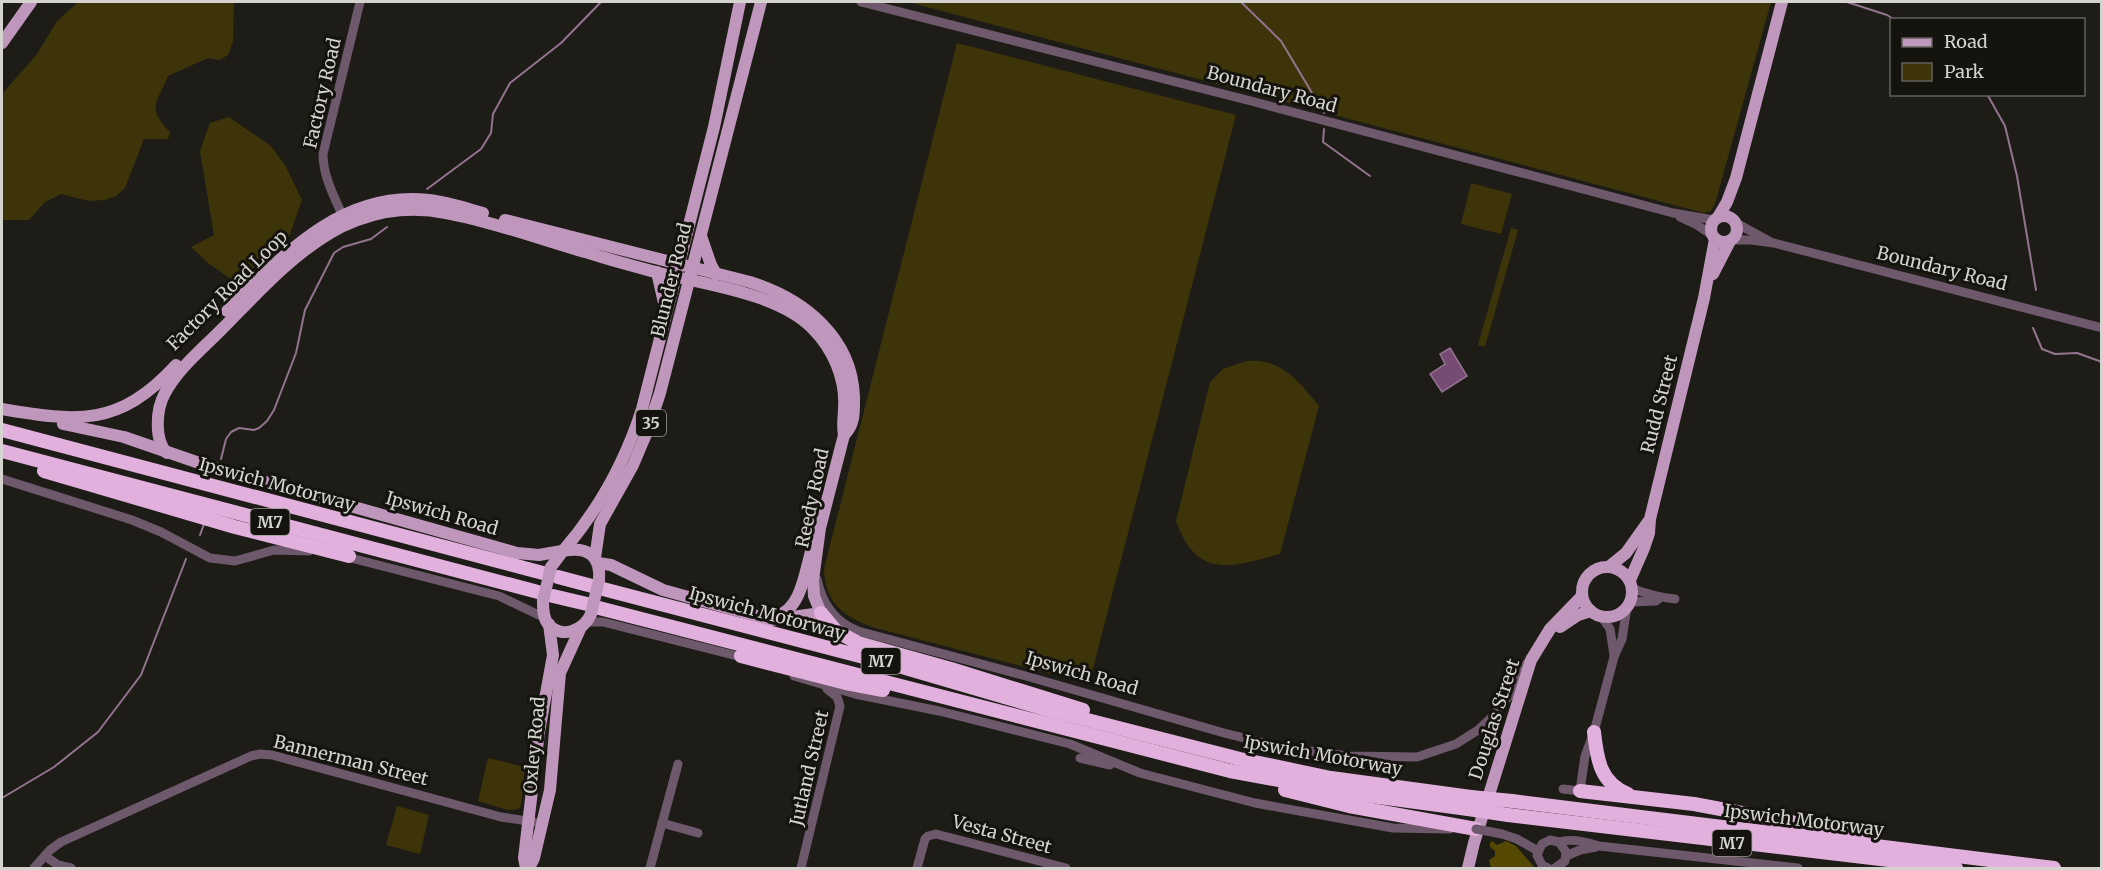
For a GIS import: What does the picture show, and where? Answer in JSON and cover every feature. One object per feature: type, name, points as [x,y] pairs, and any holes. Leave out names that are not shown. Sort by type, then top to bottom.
[{"type":"highway","name":"Ipswich Motorway","points":[[2,429],[551,572],[1157,738],[1321,776],[1470,803]]},
{"type":"highway","name":"Ipswich Motorway","points":[[2,451],[544,596],[589,615],[908,688],[1205,765],[1342,792],[1470,803],[1956,868]]},
{"type":"highway","points":[[2,459],[244,530],[349,556]]},
{"type":"highway","points":[[826,613],[839,634],[858,643],[1138,726],[1157,738]]},
{"type":"highway","points":[[741,657],[896,693],[908,688]]},
{"type":"highway","points":[[1594,732],[1597,758],[1604,776],[1616,788],[1637,797]]},
{"type":"highway","points":[[1262,777],[1285,790],[1307,796],[1467,828]]},
{"type":"highway","points":[[1580,791],[1694,804],[1824,830],[1917,845],[1938,855]]},
{"type":"highway","name":"Ipswich Motorway","points":[[1510,808],[2054,868]]},
{"type":"main road","points":[[2,43],[31,2]]},
{"type":"main road","name":"Blunder Road","points":[[563,551],[578,534],[602,499],[629,447],[642,409],[714,127],[740,2]]},
{"type":"main road","name":"Blunder Road","points":[[596,560],[600,524],[633,465],[654,412],[761,2]]},
{"type":"main road","points":[[1736,178],[1735,222],[1737,231],[1730,241],[1722,242],[1714,237],[1711,226],[1727,202],[1736,178],[1782,2]]},
{"type":"main road","name":"Factory Road Loop","points":[[2,410],[70,418],[102,414],[131,403],[163,378],[270,268],[294,247],[345,220],[391,202],[429,200],[456,206],[691,274]]},
{"type":"main road","name":"Factory Road Loop","points":[[168,453],[160,443],[159,411],[164,395],[176,377],[270,282],[345,220],[387,212],[413,210],[443,212],[490,223],[657,272],[678,271]]},
{"type":"main road","points":[[1716,219],[1725,216],[1735,222]]},
{"type":"main road","points":[[700,234],[716,274]]},
{"type":"main road","name":"Rudd Street","points":[[1631,584],[1644,548],[1704,298],[1714,237]]},
{"type":"main road","name":"Rudd Street","points":[[1704,298],[1716,266],[1730,241]]},
{"type":"main road","points":[[657,272],[667,315]]},
{"type":"main road","name":"Reedy Road","points":[[691,274],[716,274],[757,284],[780,293],[807,310],[828,328],[844,356],[852,378],[854,416],[851,428],[844,435]]},
{"type":"main road","name":"Reedy Road","points":[[691,274],[774,303],[793,313],[812,328],[829,349],[839,371],[844,395],[842,425],[844,435],[820,528],[813,587],[826,613]]},
{"type":"main road","name":"Ipswich Road","points":[[2,410],[111,434],[168,453],[517,553],[533,556],[579,549],[596,560]]},
{"type":"main road","name":"Rudd Street","points":[[1610,566],[1635,543],[1650,519]]},
{"type":"main road","points":[[756,615],[779,615],[794,604],[811,547],[820,528]]},
{"type":"main road","name":"35","points":[[547,621],[544,596],[551,572],[563,551]]},
{"type":"main road","points":[[596,560],[663,590],[778,621],[826,613]]},
{"type":"main road","name":"35","points":[[589,615],[598,585],[596,560]]},
{"type":"main road","points":[[1602,566],[1610,566],[1625,573],[1631,584],[1629,605],[1615,616],[1596,614],[1582,596],[1584,580],[1588,574],[1602,566]]},
{"type":"main road","name":"Douglas Street","points":[[1468,868],[1531,660],[1550,629],[1582,596]]},
{"type":"main road","name":"Douglas Street","points":[[1473,868],[1539,654],[1560,627],[1578,615],[1596,614]]},
{"type":"main road","points":[[547,621],[564,631],[575,630],[589,615]]},
{"type":"main road","name":"Oxley Road","points":[[527,868],[534,858],[553,770],[560,673],[589,615]]},
{"type":"main road","name":"Oxley Road","points":[[527,868],[524,858],[539,732],[553,655],[547,621]]},
{"type":"street","name":"Factory Road","points":[[345,220],[329,187],[323,154],[360,2]]},
{"type":"street","name":"Boundary Road","points":[[861,2],[1251,101],[1673,213],[1716,219]]},
{"type":"street","name":"Boundary Road","points":[[1673,213],[1714,237]]},
{"type":"street","name":"Boundary Road","points":[[1735,222],[1774,243]]},
{"type":"street","name":"Boundary Road","points":[[1730,241],[1751,240],[1774,243],[2102,328]]},
{"type":"street","points":[[2,479],[106,511],[161,532],[207,557],[222,561],[241,560],[283,549],[349,556],[499,596],[547,621]]},
{"type":"street","points":[[1631,584],[1639,591],[1675,599]]},
{"type":"street","points":[[1563,789],[1580,791],[1585,756],[1594,732],[1614,657],[1622,639],[1629,605],[1656,601],[1661,597]]},
{"type":"street","name":"Ipswich Road","points":[[826,613],[847,626],[875,637],[1026,676],[1224,733],[1281,747],[1347,756],[1417,757],[1456,744],[1486,724],[1509,696],[1524,665],[1531,660]]},
{"type":"street","points":[[1596,614],[1610,629],[1614,657]]},
{"type":"street","points":[[589,615],[603,622],[741,657],[818,684],[855,694],[939,711],[1070,744],[1147,775]]},
{"type":"street","name":"Jutland Street","points":[[801,868],[840,706],[838,699],[830,690],[818,684]]},
{"type":"street","name":"Bannerman Street","points":[[34,868],[55,846],[76,834],[260,754],[272,755],[501,817],[543,823]]},
{"type":"street","points":[[1080,758],[1263,805],[1410,829],[1467,828],[1502,834],[1517,839],[1538,851]]},
{"type":"street","points":[[650,868],[678,764]]},
{"type":"street","points":[[662,823],[698,833]]},
{"type":"street","name":"Vesta Street","points":[[917,868],[925,839],[936,834],[1066,868]]},
{"type":"street","points":[[1544,867],[1538,858],[1538,851],[1546,842],[1564,840],[1798,868]]},
{"type":"street","points":[[1556,868],[1562,865],[1566,856],[1559,842]]},
{"type":"street","points":[[1566,856],[1599,846]]},
{"type":"street","points":[[45,856],[58,864],[71,868]]},
{"type":"green space","points":[[78,2],[234,2],[233,41],[228,55],[220,60],[208,58],[168,76],[157,99],[156,111],[170,132],[168,139],[144,139],[125,188],[116,196],[105,200],[89,201],[61,194],[45,202],[29,220],[2,220],[2,94],[37,54],[57,21]]},
{"type":"green space","points":[[908,2],[1771,2],[1715,204],[1711,211],[1704,213]]},
{"type":"green space","points":[[957,43],[1236,115],[1089,684],[872,627],[844,613],[832,599],[825,581],[824,569]]},
{"type":"green space","points":[[229,117],[271,146],[285,165],[302,200],[288,240],[238,284],[208,263],[191,247],[214,235],[200,151],[210,123]]},
{"type":"green space","points":[[1471,183],[1512,194],[1501,234],[1461,224]]},
{"type":"green space","points":[[1511,228],[1518,230],[1485,347],[1478,345]]},
{"type":"green space","points":[[1246,361],[1263,361],[1281,368],[1295,379],[1319,406],[1280,554],[1246,563],[1218,564],[1205,561],[1194,553],[1184,540],[1176,521],[1210,382],[1223,369]]},
{"type":"green space","points":[[488,758],[525,767],[521,805],[518,809],[508,810],[478,801]]},
{"type":"green space","points":[[397,806],[429,815],[420,854],[386,845]]},
{"type":"shaded area","points":[[1450,348],[1467,376],[1442,392],[1430,374],[1445,364],[1440,354]]},
{"type":"shaded area","points":[[1492,841],[1497,845],[1506,841],[1516,846],[1535,868],[1491,868],[1489,860],[1495,856],[1495,851],[1490,847]]},
{"type":"waterway","points":[[427,189],[481,149],[491,133],[493,114],[510,83],[561,43],[601,2]]},
{"type":"waterway","points":[[1241,2],[1281,41],[1324,113]]},
{"type":"waterway","points":[[1847,2],[1892,18]]},
{"type":"waterway","points":[[1988,96],[2005,126],[2017,176],[2036,290]]},
{"type":"waterway","points":[[1324,129],[1323,142],[1370,176]]},
{"type":"waterway","points":[[221,459],[226,439],[231,432],[239,428],[254,430],[259,428],[274,410],[296,353],[305,310],[334,253],[343,247],[371,239],[387,227]]},
{"type":"waterway","points":[[2033,328],[2042,349],[2055,354],[2077,353],[2102,362]]},
{"type":"waterway","points":[[200,535],[204,524]]},
{"type":"waterway","points":[[2,798],[54,767],[98,732],[141,675],[186,559]]}]
